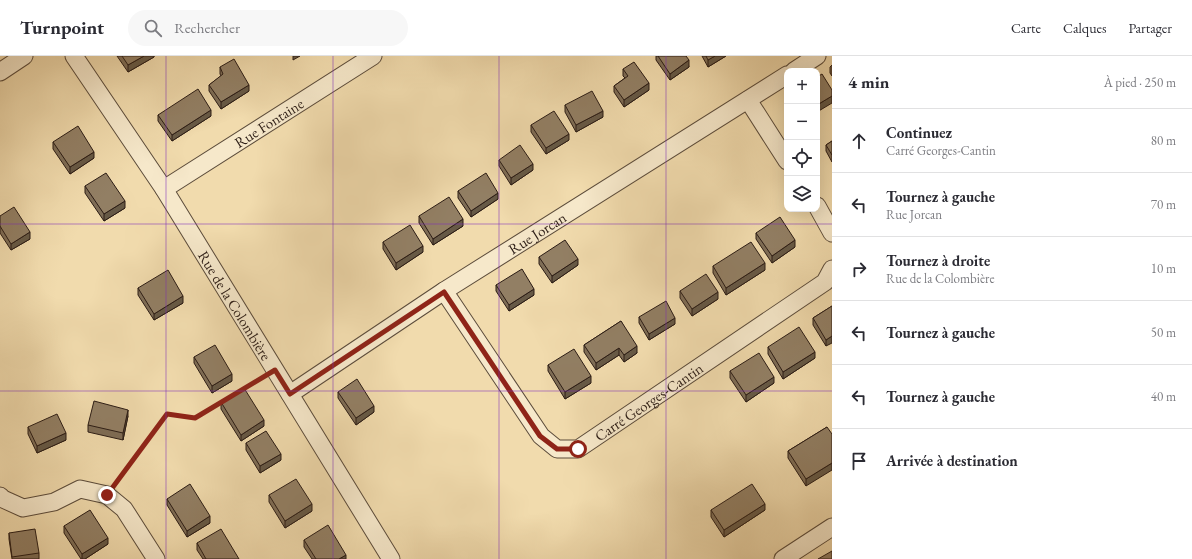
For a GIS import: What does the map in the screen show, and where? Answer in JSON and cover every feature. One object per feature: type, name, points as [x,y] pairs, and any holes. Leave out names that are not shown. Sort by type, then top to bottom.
[{"type":"street","points":[[0,72],[24,56]]},
{"type":"street","name":"Rue de la Colombière","points":[[74,56],[164,189],[391,559]]},
{"type":"street","name":"Rue Fontaine","points":[[164,189],[372,56]]},
{"type":"street","points":[[799,68],[817,56]]},
{"type":"street","name":"Rue Jorcan","points":[[290,394],[444,292],[784,77]]},
{"type":"street","points":[[748,100],[784,155]]},
{"type":"street","points":[[820,211],[832,233]]},
{"type":"street","name":"Carré Georges-Cantin","points":[[444,292],[540,436],[557,449],[578,449],[825,282],[832,269]]},
{"type":"street","points":[[0,496],[3,499],[23,508],[54,502],[80,489],[107,495],[124,509],[156,559]]},
{"type":"street","points":[[783,559],[832,527]]},
{"type":"path","points":[[242,390],[275,370]]},
{"type":"path","points":[[107,495],[167,414],[195,418],[228,398]]},
{"type":"building","points":[[122,56],[144,56],[128,65]]},
{"type":"building","points":[[658,56],[686,56],[689,60],[670,74]]},
{"type":"building","points":[[706,56],[715,56],[708,60]]},
{"type":"building","points":[[234,59],[249,85],[221,102],[209,85],[223,74],[220,67]]},
{"type":"building","points":[[634,62],[649,83],[624,100],[614,86],[628,76],[623,69]]},
{"type":"building","points":[[822,74],[832,90],[832,96],[820,103],[820,75]]},
{"type":"building","points":[[198,89],[211,110],[172,135],[158,115]]},
{"type":"building","points":[[592,91],[603,111],[576,125],[565,105]]},
{"type":"building","points":[[554,111],[569,134],[546,148],[531,125]]},
{"type":"building","points":[[78,126],[94,152],[70,167],[53,142]]},
{"type":"building","points":[[832,141],[832,155],[826,145]]},
{"type":"building","points":[[520,145],[533,164],[511,178],[499,160]]},
{"type":"building","points":[[106,173],[125,201],[104,214],[85,186]]},
{"type":"building","points":[[486,173],[498,193],[471,211],[458,191]]},
{"type":"building","points":[[449,197],[463,219],[433,239],[419,216]]},
{"type":"building","points":[[14,207],[30,232],[11,244],[0,226],[0,216]]},
{"type":"building","points":[[780,217],[795,240],[772,256],[756,233]]},
{"type":"building","points":[[410,225],[423,246],[396,263],[383,242]]},
{"type":"building","points":[[565,240],[578,259],[552,276],[539,257]]},
{"type":"building","points":[[751,242],[765,263],[726,288],[713,266]]},
{"type":"building","points":[[522,269],[534,289],[509,305],[496,285]]},
{"type":"building","points":[[168,270],[183,296],[154,314],[138,288]]},
{"type":"building","points":[[706,274],[718,292],[692,309],[680,291]]},
{"type":"building","points":[[666,301],[675,318],[649,334],[639,317]]},
{"type":"building","points":[[832,306],[832,336],[826,340],[813,318]]},
{"type":"building","points":[[621,321],[637,346],[624,355],[619,348],[596,363],[584,345]]},
{"type":"building","points":[[799,327],[815,352],[783,372],[768,347]]},
{"type":"building","points":[[215,345],[232,374],[212,386],[194,357]]},
{"type":"building","points":[[574,349],[591,376],[565,392],[548,365]]},
{"type":"building","points":[[759,353],[774,377],[746,395],[730,371]]},
{"type":"building","points":[[357,379],[374,406],[356,418],[338,392]]},
{"type":"building","points":[[244,388],[264,420],[241,435],[221,402]]},
{"type":"building","points":[[94,401],[128,410],[123,433],[88,425]]},
{"type":"building","points":[[57,414],[66,433],[37,446],[28,427]]},
{"type":"building","points":[[827,427],[832,434],[832,463],[806,479],[788,451]]},
{"type":"building","points":[[266,431],[281,454],[260,466],[246,443]]},
{"type":"building","points":[[296,479],[312,504],[285,521],[269,495]]},
{"type":"building","points":[[190,484],[210,516],[187,531],[167,499]]},
{"type":"building","points":[[752,484],[765,504],[724,530],[711,510]]},
{"type":"building","points":[[90,510],[108,538],[82,554],[64,526]]},
{"type":"building","points":[[328,525],[346,555],[339,559],[316,559],[304,540]]},
{"type":"building","points":[[35,529],[39,553],[12,557],[9,533]]},
{"type":"building","points":[[221,529],[239,559],[206,559],[197,543]]},
{"type":"building","points":[[832,551],[832,559],[818,559]]},
{"type":"route","points":[[107,495],[167,414],[195,418],[275,370],[290,394],[444,292],[540,436],[557,449],[578,449]]}]
